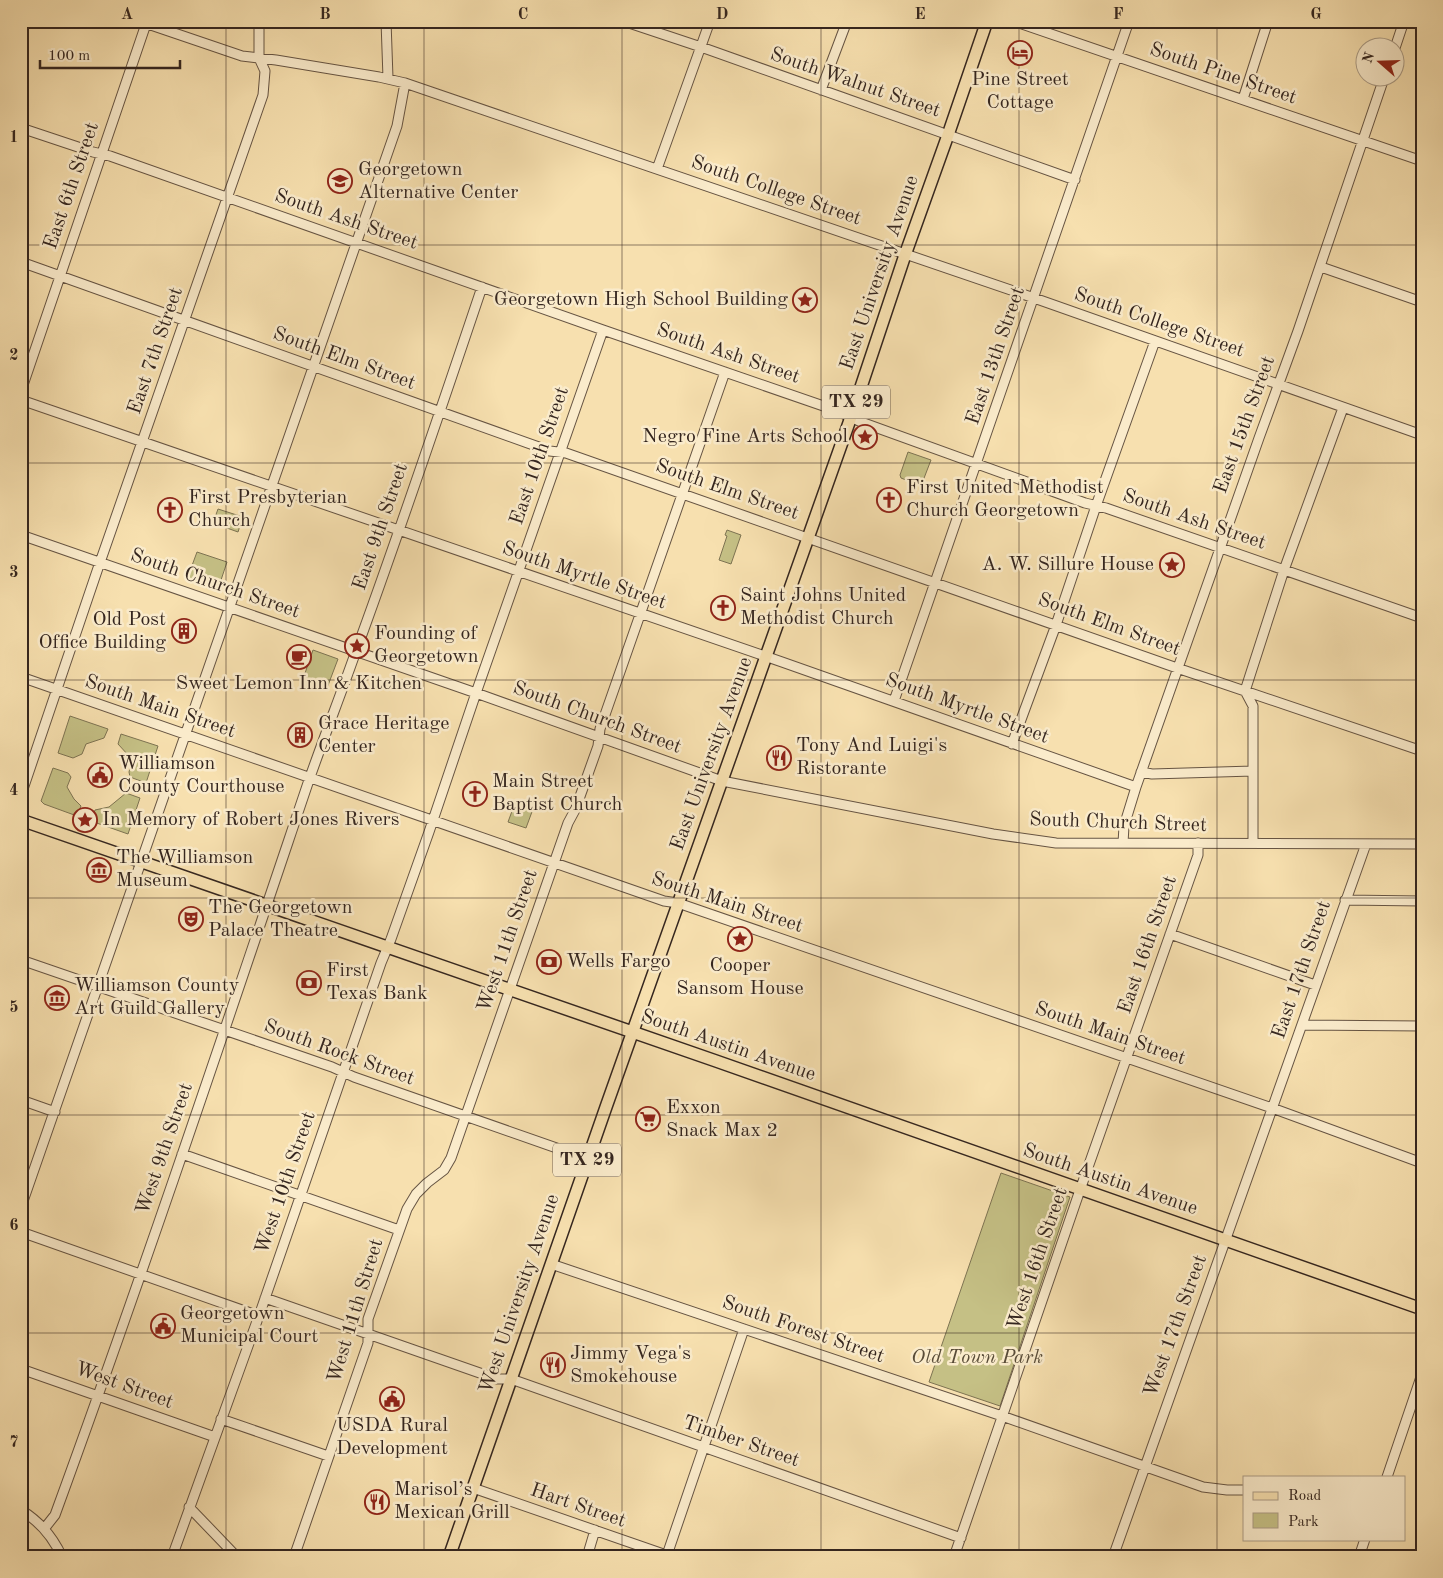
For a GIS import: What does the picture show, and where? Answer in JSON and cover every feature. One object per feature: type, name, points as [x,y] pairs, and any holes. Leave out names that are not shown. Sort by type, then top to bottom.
[{"type":"main road","name":"East University Avenue","points":[[678,903],[851,417],[905,255],[987,21]]},
{"type":"main road","name":"South Austin Avenue","points":[[21,820],[1422,1309]]},
{"type":"main road","name":"West University Avenue","points":[[449,1557],[678,903]]},
{"type":"street","name":"East 7th Street","points":[[21,795],[263,95],[265,71],[259,58],[259,21]]},
{"type":"street","points":[[386,21],[388,78]]},
{"type":"street","name":"South Walnut Street","points":[[623,21],[1075,180]]},
{"type":"street","points":[[657,169],[710,21]]},
{"type":"street","points":[[821,90],[847,21]]},
{"type":"street","name":"South Pine Street","points":[[1013,21],[1422,162]]},
{"type":"street","name":"East 13th Street","points":[[894,702],[1129,21]]},
{"type":"street","points":[[1243,100],[1268,21]]},
{"type":"street","points":[[1398,38],[1404,21]]},
{"type":"street","name":"South College Street","points":[[144,22],[242,56],[388,78],[405,83],[1034,298],[1422,435]]},
{"type":"street","name":"East 6th Street","points":[[21,391],[144,22]]},
{"type":"street","points":[[21,1207],[397,126],[405,83]]},
{"type":"street","name":"East 15th Street","points":[[1123,842],[1124,826],[1141,772],[1321,267],[1380,88]]},
{"type":"street","name":"South Ash Street","points":[[21,128],[110,156],[228,197],[835,410],[861,422],[976,465],[1085,503],[1106,508],[1422,618]]},
{"type":"street","name":"South Elm Street","points":[[21,262],[550,451],[566,453],[682,493],[1177,668],[1422,752]]},
{"type":"street","points":[[1321,267],[1422,302]]},
{"type":"street","name":"East 9th Street","points":[[310,778],[441,412],[482,287]]},
{"type":"street","name":"East 10th Street","points":[[433,821],[603,330]]},
{"type":"street","points":[[1012,744],[1056,625],[1155,341]]},
{"type":"street","name":"West 11th Street","points":[[294,1557],[368,1343],[368,1319],[399,1230],[407,1209],[416,1194],[427,1182],[444,1170],[451,1158],[568,823],[576,810],[599,738],[600,729],[725,372]]},
{"type":"street","name":"South Myrtle Street","points":[[21,400],[640,613],[1136,787]]},
{"type":"street","points":[[1253,843],[1253,706],[1245,691],[1284,570],[1343,408]]},
{"type":"street","name":"South Church Street","points":[[21,535],[476,693],[722,781],[1016,838],[1056,843],[1422,844]]},
{"type":"street","name":"South Main Street","points":[[21,677],[664,901],[678,903],[1272,1108],[1422,1163]]},
{"type":"street","points":[[1141,772],[1152,774],[1253,771]]},
{"type":"street","name":"West 9th Street","points":[[44,1528],[55,1515],[98,1396],[310,778]]},
{"type":"street","name":"West 10th Street","points":[[172,1557],[259,1316],[380,963],[433,821]]},
{"type":"street","name":"East 16th Street","points":[[1126,1058],[1198,855],[1198,844]]},
{"type":"street","name":"East 17th Street","points":[[1272,1108],[1366,844]]},
{"type":"street","points":[[1345,900],[1422,901]]},
{"type":"street","points":[[1170,934],[1315,986]]},
{"type":"street","name":"South Rock Street","points":[[21,960],[332,1067],[343,1073],[465,1117],[588,1159]]},
{"type":"street","points":[[1302,1025],[1422,1026]]},
{"type":"street","name":"West 16th Street","points":[[954,1557],[1126,1058]]},
{"type":"street","points":[[21,1100],[55,1112]]},
{"type":"street","name":"West 17th Street","points":[[1113,1557],[1272,1108]]},
{"type":"street","points":[[182,1154],[399,1230]]},
{"type":"street","points":[[21,1232],[259,1316]]},
{"type":"street","name":"South Forest Street","points":[[551,1264],[1002,1416],[1203,1487],[1243,1490]]},
{"type":"street","name":"Timber Street","points":[[265,1298],[497,1379],[511,1379],[961,1538]]},
{"type":"street","points":[[670,1556],[702,1448],[744,1329]]},
{"type":"street","name":"West Street","points":[[21,1369],[215,1437]]},
{"type":"street","points":[[1387,1476],[1422,1374]]},
{"type":"street","points":[[221,1420],[328,1456]]},
{"type":"street","name":"Hart Street","points":[[473,1488],[670,1556]]},
{"type":"street","points":[[189,1507],[237,1557]]},
{"type":"street","points":[[21,1510],[44,1528],[62,1557]]},
{"type":"street","points":[[587,1557],[595,1530]]},
{"type":"street","points":[[1359,1557],[1365,1540]]},
{"type":"green space","points":[[908,452],[931,460],[921,486],[901,478],[900,475]]},
{"type":"green space","points":[[218,509],[243,517],[238,532],[213,523]]},
{"type":"green space","points":[[727,530],[741,535],[731,564],[719,560],[727,536],[725,535]]},
{"type":"green space","points":[[197,552],[227,562],[218,589],[187,579]]},
{"type":"green space","points":[[313,650],[338,659],[327,688],[303,679]]},
{"type":"green space","points":[[70,716],[108,729],[104,738],[86,744],[82,754],[73,758],[58,753]]},
{"type":"green space","points":[[121,734],[158,746],[146,783],[130,777],[129,772],[132,761],[128,760],[129,756],[118,744]]},
{"type":"green space","points":[[53,768],[68,773],[71,777],[67,787],[81,806],[77,816],[44,804],[41,801]]},
{"type":"green space","points":[[126,793],[140,798],[128,834],[91,821],[95,810],[109,807]]},
{"type":"green space","points":[[515,803],[533,809],[526,828],[508,822]]},
{"type":"green space","name":"Old Town Park","points":[[1001,1173],[1070,1197],[1000,1406],[929,1382]]},
{"type":"place","name":"Pine Street Cottage","points":[[1020,53]]},
{"type":"place","name":"Georgetown Alternative Center","points":[[340,181]]},
{"type":"place","name":"Georgetown High School Building","points":[[805,300]]},
{"type":"place","name":"Negro Fine Arts School","points":[[865,437]]},
{"type":"place","name":"First United Methodist Church Georgetown","points":[[889,500]]},
{"type":"place","name":"First Presbyterian Church","points":[[170,510]]},
{"type":"place","name":"A. W. Sillure House","points":[[1172,565]]},
{"type":"place","name":"Saint Johns United Methodist Church","points":[[723,608]]},
{"type":"place","name":"Old Post Office Building","points":[[184,631]]},
{"type":"place","name":"Founding of Georgetown","points":[[357,646]]},
{"type":"place","name":"Sweet Lemon Inn & Kitchen","points":[[299,657]]},
{"type":"place","name":"Grace Heritage Center","points":[[300,735]]},
{"type":"place","name":"Tony And Luigi's Ristorante","points":[[779,758]]},
{"type":"place","name":"Williamson County Courthouse","points":[[100,775]]},
{"type":"place","name":"Main Street Baptist Church","points":[[475,794]]},
{"type":"place","name":"In Memory of Robert Jones Rivers","points":[[85,820]]},
{"type":"place","name":"The Williamson Museum","points":[[99,870]]},
{"type":"place","name":"The Georgetown Palace Theatre","points":[[191,919]]},
{"type":"place","name":"Cooper Sansom House","points":[[740,939]]},
{"type":"place","name":"Wells Fargo","points":[[549,962]]},
{"type":"place","name":"First Texas Bank","points":[[309,983]]},
{"type":"place","name":"Williamson County Art Guild Gallery","points":[[57,998]]},
{"type":"place","name":"Exxon Snack Max 2","points":[[648,1119]]},
{"type":"place","name":"Georgetown Municipal Court","points":[[163,1326]]},
{"type":"place","name":"Jimmy Vega's Smokehouse","points":[[553,1365]]},
{"type":"place","name":"USDA Rural Development","points":[[392,1399]]},
{"type":"place","name":"Marisol’s Mexican Grill","points":[[377,1502]]}]
